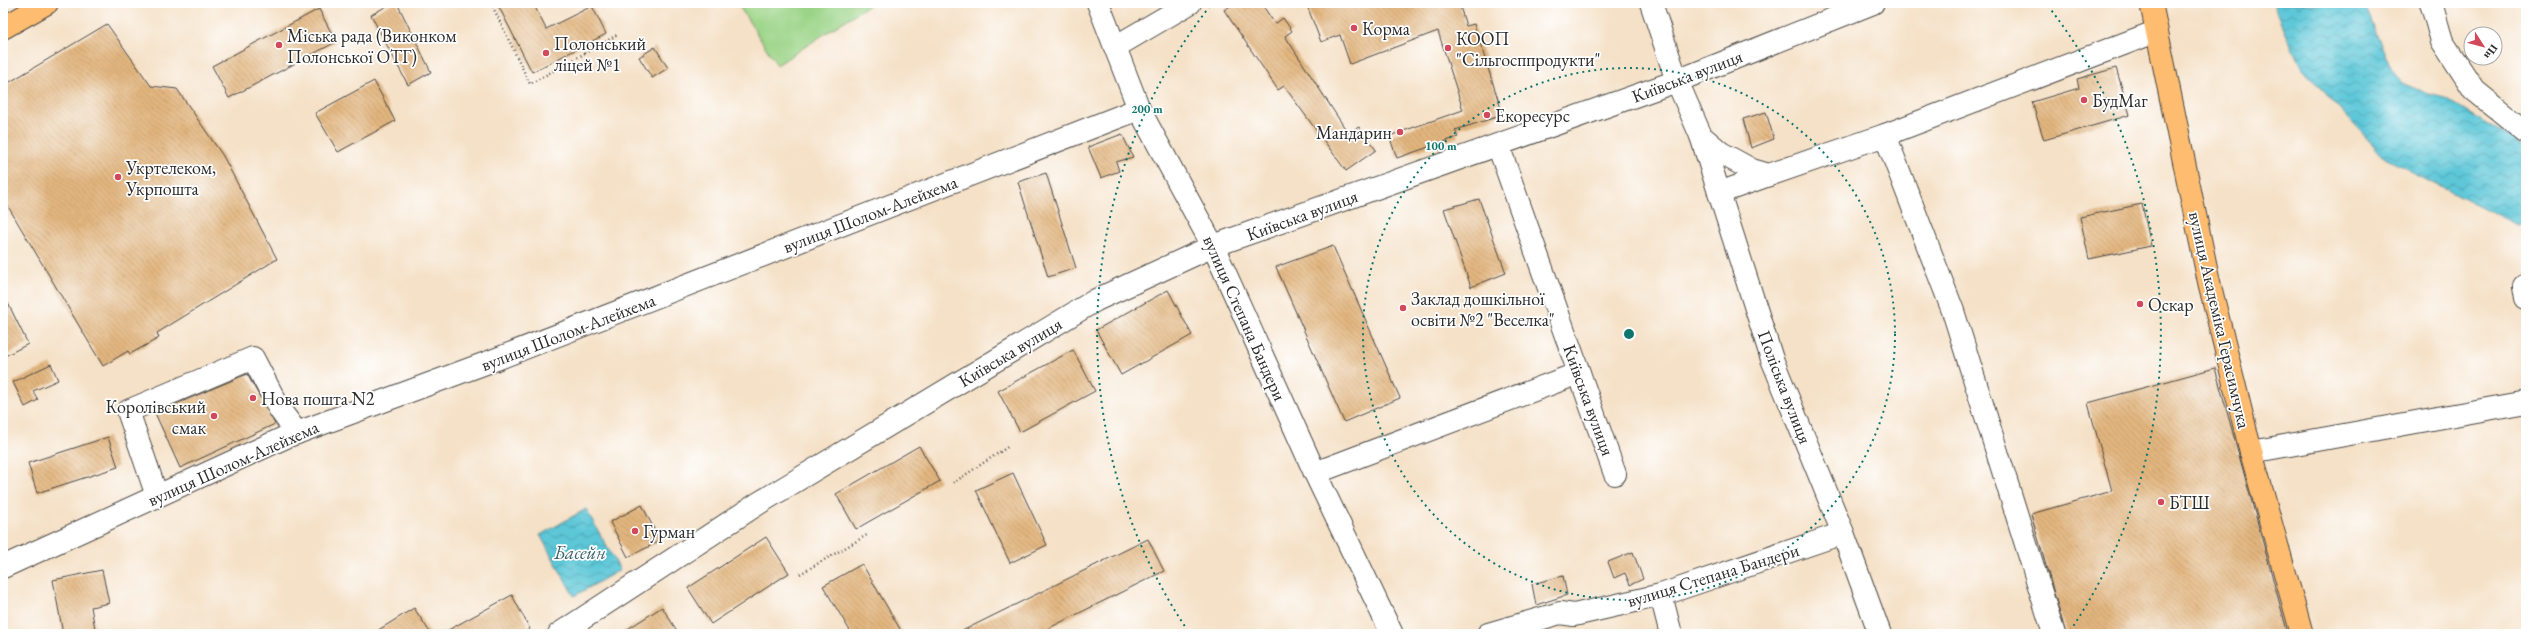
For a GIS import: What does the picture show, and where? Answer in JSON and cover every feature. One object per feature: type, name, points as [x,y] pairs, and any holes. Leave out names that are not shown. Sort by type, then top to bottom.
[{"type":"main road","points":[[3,28],[47,3]]},
{"type":"main road","name":"вулиця Академіка Герасимчука","points":[[2151,3],[2155,32],[2209,282],[2251,452],[2302,634]]},
{"type":"street","name":"вулиця Степана Бандери","points":[[1098,3],[1140,109],[1213,246],[1315,474],[1392,634]]},
{"type":"street","points":[[1115,47],[1190,3]]},
{"type":"street","points":[[1651,3],[1677,81]]},
{"type":"street","name":"Київська вулиця","points":[[559,634],[759,503],[1096,300],[1213,246],[1677,81],[1873,3]]},
{"type":"street","points":[[2431,3],[2442,41],[2474,90],[2526,132]]},
{"type":"street","points":[[1719,192],[1885,135],[2155,32]]},
{"type":"street","name":"Поліська вулиця","points":[[1677,81],[1701,136],[1772,359],[1843,533],[1880,634]]},
{"type":"street","name":"вулиця Шолом-Алейхема","points":[[3,567],[297,432],[523,349],[1140,109]]},
{"type":"street","points":[[1885,135],[1953,311],[2054,634]]},
{"type":"street","points":[[1701,136],[1721,153],[1752,170],[1769,175]]},
{"type":"street","name":"Київська вулиця","points":[[1498,145],[1615,474]]},
{"type":"street","points":[[157,496],[128,411],[253,358],[280,410],[297,432]]},
{"type":"street","points":[[1315,474],[1579,373]]},
{"type":"street","points":[[2251,452],[2526,402]]},
{"type":"street","name":"вулиця Степана Бандери","points":[[1488,634],[1560,613],[1576,625],[1843,533]]},
{"type":"street","points":[[1661,595],[1671,634]]},
{"type":"path","points":[[491,3],[530,84],[619,34]]},
{"type":"path","points":[[953,483],[1009,446]]},
{"type":"path","points":[[800,574],[867,535]]},
{"type":"green space","points":[[737,3],[872,3],[777,65]]},
{"type":"water","points":[[2275,3],[2364,3],[2392,71],[2403,83],[2429,94],[2445,98],[2526,147],[2526,223],[2517,225],[2385,158],[2301,67],[2274,7]]},
{"type":"water","name":"Басейн","points":[[586,509],[620,570],[574,596],[540,535]]},
{"type":"building","points":[[392,3],[397,3],[431,72],[408,85],[371,15]]},
{"type":"building","name":"Полонський ліцей №1","points":[[497,3],[533,3],[546,29],[592,6],[606,34],[532,72]]},
{"type":"building","points":[[1235,3],[1261,3],[1275,24],[1283,18],[1292,31],[1285,36],[1348,133],[1359,127],[1376,150],[1346,171],[1284,86],[1278,90],[1224,10]]},
{"type":"building","points":[[1306,3],[1459,3],[1466,26],[1474,24],[1503,115],[1455,130],[1458,137],[1397,158],[1389,136],[1463,110],[1438,31],[1350,64],[1340,35],[1321,42]]},
{"type":"building","points":[[319,9],[336,42],[229,98],[212,66]]},
{"type":"building","name":"Укртелеком, Укрпошта","points":[[107,24],[151,86],[177,89],[223,156],[277,259],[157,333],[159,338],[130,354],[128,351],[103,366],[3,198],[3,86]]},
{"type":"building","points":[[655,47],[668,68],[652,78],[639,57]]},
{"type":"building","points":[[2116,68],[2130,115],[2044,140],[2032,102],[2079,88],[2077,79]]},
{"type":"building","points":[[374,81],[395,121],[338,152],[315,113]]},
{"type":"building","points":[[1766,112],[1774,139],[1751,148],[1743,119]]},
{"type":"building","points":[[1122,134],[1133,157],[1116,162],[1119,171],[1101,178],[1088,147]]},
{"type":"building","points":[[1046,173],[1076,268],[1048,277],[1018,182]]},
{"type":"building","points":[[1479,199],[1506,273],[1471,287],[1444,209]]},
{"type":"building","points":[[2142,204],[2151,246],[2089,259],[2080,217]]},
{"type":"building","points":[[1333,246],[1400,398],[1344,422],[1276,267]]},
{"type":"building","points":[[1168,290],[1192,335],[1121,375],[1096,330]]},
{"type":"building","points":[[3,293],[28,344],[3,357]]},
{"type":"building","points":[[1073,350],[1095,391],[1020,432],[998,391]]},
{"type":"building","points":[[51,364],[58,380],[33,391],[38,400],[25,407],[13,382]]},
{"type":"building","name":"БТШ","points":[[2215,368],[2288,634],[2066,634],[2031,514],[2112,491],[2088,403]]},
{"type":"building","name":"Королівський смак","points":[[247,374],[275,424],[180,468],[155,413]]},
{"type":"building","points":[[108,437],[118,467],[37,493],[28,463]]},
{"type":"building","points":[[919,446],[940,481],[856,529],[836,494]]},
{"type":"building","points":[[1013,473],[1047,545],[1010,563],[976,490]]},
{"type":"building","name":"Гурман","points":[[642,505],[660,541],[628,557],[610,522]]},
{"type":"building","points":[[766,537],[789,573],[711,624],[688,588]]},
{"type":"building","points":[[1148,539],[1164,571],[1037,634],[956,634]]},
{"type":"building","points":[[1633,552],[1643,579],[1630,585],[1625,573],[1614,578],[1608,562]]},
{"type":"building","points":[[862,564],[903,634],[852,634],[823,586]]},
{"type":"building","points":[[102,570],[109,603],[91,607],[96,634],[63,634],[53,580]]},
{"type":"building","points":[[1563,576],[1567,595],[1536,605],[1532,584]]},
{"type":"building","points":[[512,595],[530,629],[521,634],[441,634]]},
{"type":"building","points":[[662,607],[679,634],[620,634]]},
{"type":"building","points":[[414,608],[431,634],[372,634]]},
{"type":"place","name":"Корма","points":[[1354,28]]},
{"type":"place","name":"Міська рада (Виконком Полонської ОТГ)","points":[[279,45]]},
{"type":"place","name":"КООП \"Сільгосппродукти\"","points":[[1448,48]]},
{"type":"place","name":"Полонський ліцей №1","points":[[546,53]]},
{"type":"place","name":"БудМаг","points":[[2084,100]]},
{"type":"place","name":"Екоресурс","points":[[1487,115]]},
{"type":"place","name":"Мандарин","points":[[1400,132]]},
{"type":"place","name":"Укртелеком, Укрпошта","points":[[118,177]]},
{"type":"place","name":"Оскар","points":[[2140,304]]},
{"type":"place","name":"Заклад дошкільної освіти №2 \"Веселка\"","points":[[1403,308]]},
{"type":"place","name":"Нова пошта N2","points":[[253,398]]},
{"type":"place","name":"Королівський смак","points":[[214,416]]},
{"type":"place","name":"БТШ","points":[[2161,502]]},
{"type":"place","name":"Гурман","points":[[635,531]]}]
